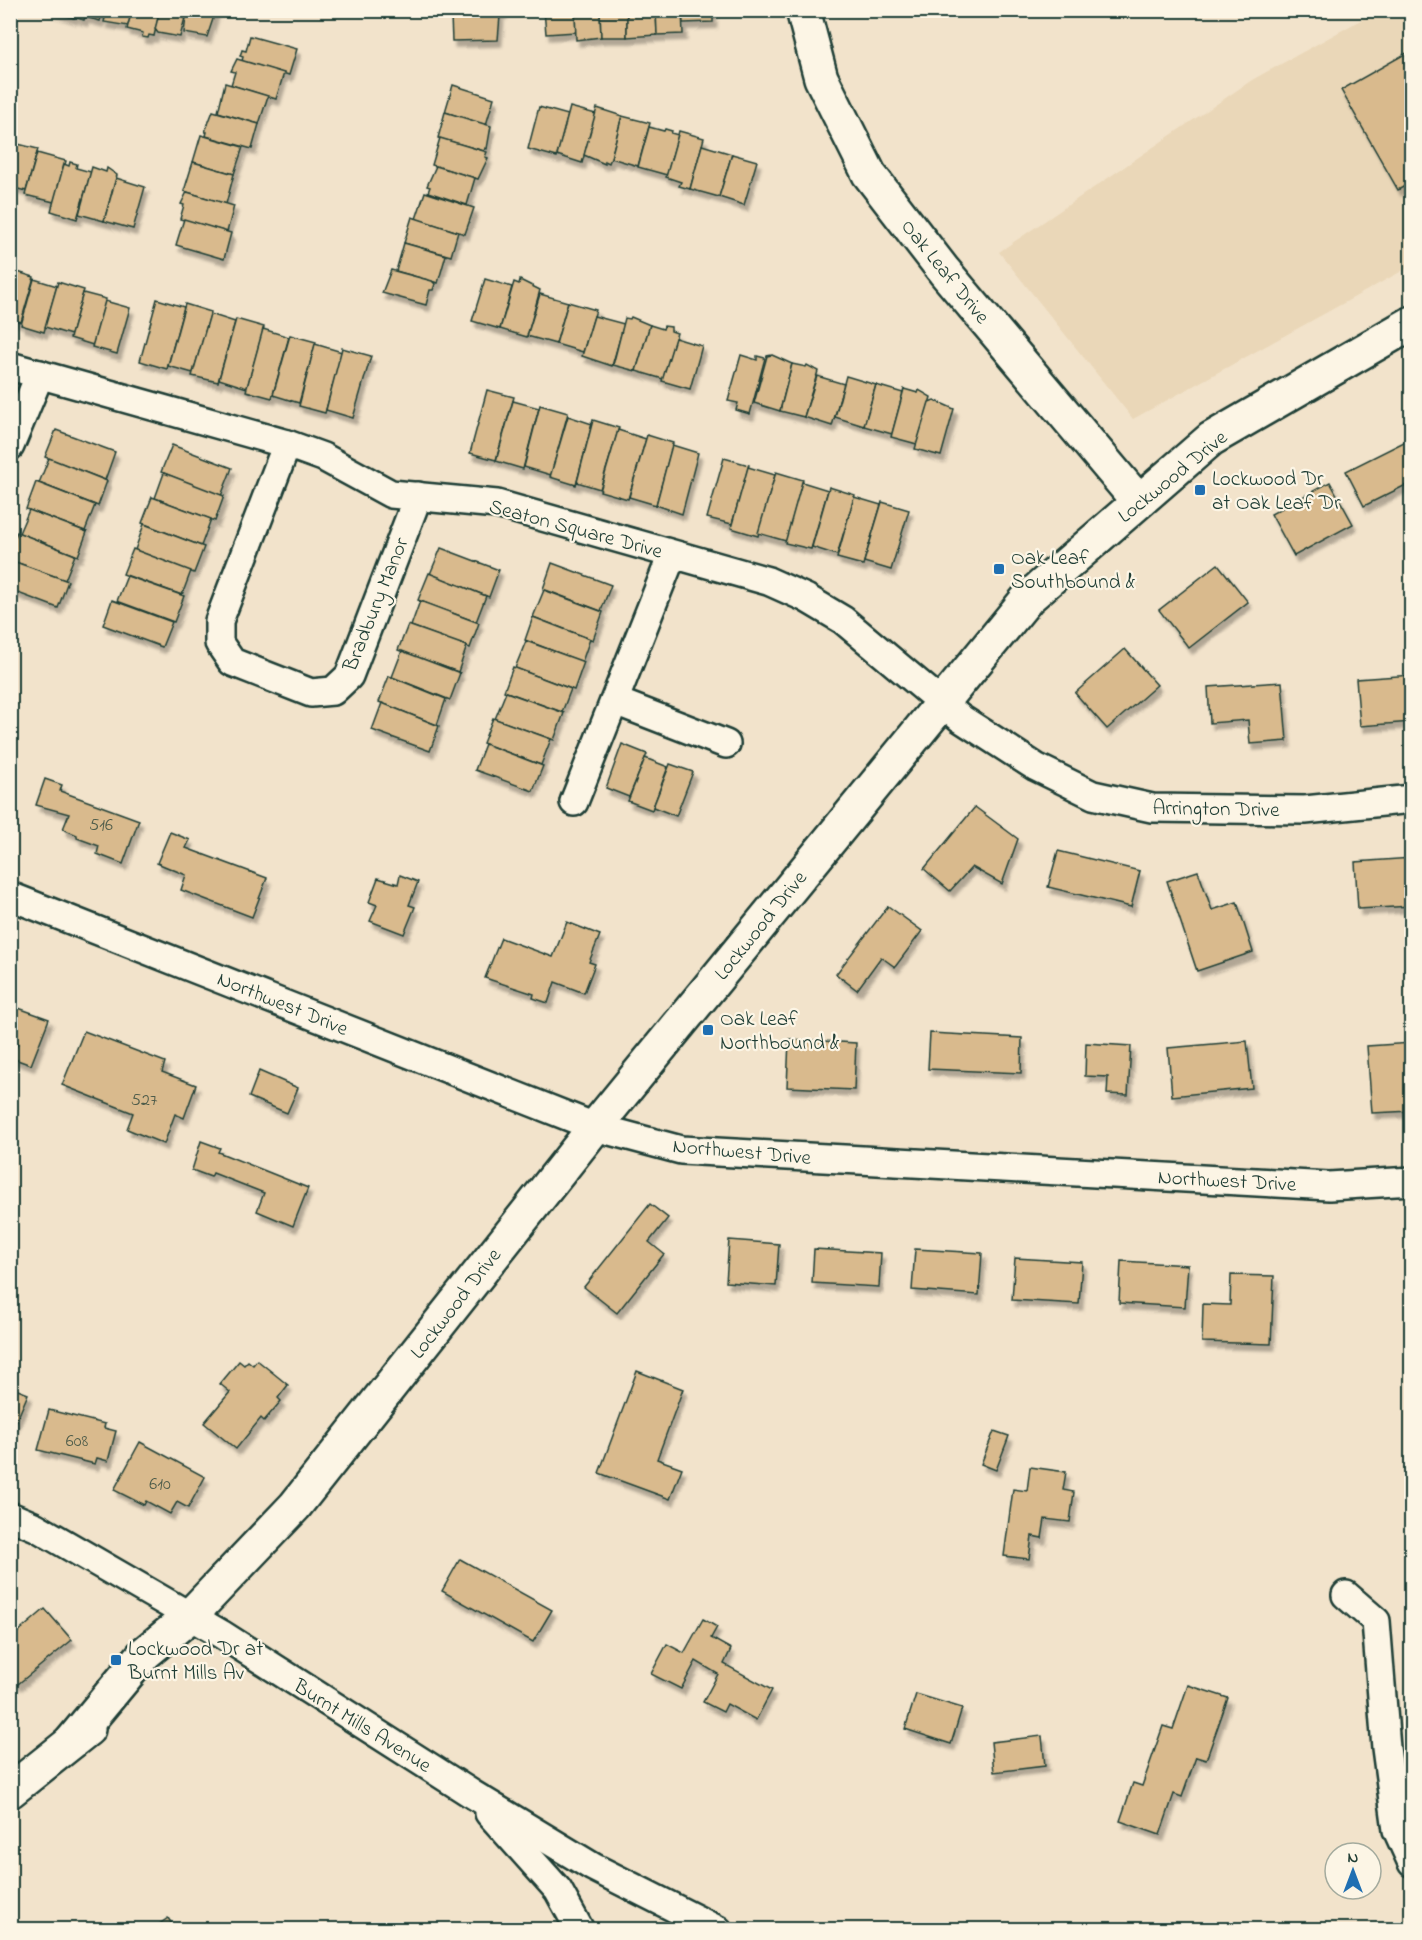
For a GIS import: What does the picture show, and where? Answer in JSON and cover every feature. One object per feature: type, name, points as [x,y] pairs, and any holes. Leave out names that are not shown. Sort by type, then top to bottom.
[{"type":"street","name":"Oak Leaf Drive","points":[[803,10],[821,78],[869,174],[944,271],[1138,501]]},
{"type":"street","name":"Lockwood Drive","points":[[10,1791],[162,1670],[189,1616],[294,1506],[595,1127],[1028,598],[1211,440],[1412,323]]},
{"type":"street","name":"Seaton Square Drive","points":[[10,366],[287,444],[323,457],[391,494],[497,504],[768,581],[806,598],[843,620],[940,703]]},
{"type":"street","points":[[10,446],[40,374]]},
{"type":"street","name":"Bradbury Manor","points":[[287,444],[219,621],[219,643],[232,662],[311,693],[333,691],[349,676],[418,496]]},
{"type":"street","points":[[574,802],[672,555]]},
{"type":"street","points":[[615,701],[726,744]]},
{"type":"street","name":"Arrington Drive","points":[[940,703],[1036,767],[1093,795],[1152,808],[1305,810],[1412,799]]},
{"type":"street","name":"Northwest Drive","points":[[10,896],[595,1127],[681,1150],[1329,1186],[1412,1181]]},
{"type":"street","name":"Burnt Mills Avenue","points":[[10,1516],[36,1527],[189,1616],[472,1794],[592,1866],[718,1929]]},
{"type":"street","points":[[1347,1595],[1376,1621],[1386,1748],[1397,1830],[1412,1863]]},
{"type":"street","points":[[472,1794],[558,1890],[580,1929]]},
{"type":"shaded area","points":[[1377,11],[1411,11],[1411,266],[1133,419],[999,252],[1252,80]]},
{"type":"building","points":[[48,10],[76,10],[74,18]]},
{"type":"building","points":[[76,10],[103,10],[100,21],[85,17],[84,20],[77,18]]},
{"type":"building","points":[[103,10],[132,10],[128,26],[104,22],[105,18],[101,17]]},
{"type":"building","points":[[132,10],[160,10],[154,36],[142,37],[143,33],[127,29]]},
{"type":"building","points":[[160,10],[187,10],[180,37],[158,33],[155,29]]},
{"type":"building","points":[[187,10],[216,10],[207,37],[184,33]]},
{"type":"building","points":[[453,10],[503,10],[503,13],[454,16]]},
{"type":"building","points":[[544,10],[575,10],[576,32],[546,34]]},
{"type":"building","points":[[575,10],[600,10],[601,37],[576,40]]},
{"type":"building","points":[[600,10],[627,10],[627,37],[601,37]]},
{"type":"building","points":[[627,10],[656,10],[657,35],[627,37]]},
{"type":"building","points":[[656,10],[682,10],[683,34],[657,35]]},
{"type":"building","points":[[682,10],[713,10],[713,22],[683,23]]},
{"type":"building","points":[[497,14],[500,16],[498,40],[452,41],[451,16]]},
{"type":"building","points":[[250,36],[297,49],[289,75],[242,61],[243,57],[240,56],[242,50],[246,51]]},
{"type":"building","points":[[1412,50],[1412,182],[1398,190],[1341,90]]},
{"type":"building","points":[[237,59],[284,73],[276,99],[231,85],[235,72],[231,71]]},
{"type":"building","points":[[225,83],[268,96],[259,124],[218,112]]},
{"type":"building","points":[[453,85],[494,98],[486,125],[445,112]]},
{"type":"building","points":[[539,107],[568,115],[557,157],[528,149]]},
{"type":"building","points":[[570,107],[596,114],[582,163],[557,155]]},
{"type":"building","points":[[597,108],[622,116],[611,158],[609,163],[605,161],[605,164],[584,155]]},
{"type":"building","points":[[213,111],[259,124],[252,149],[206,136],[207,132],[205,132]]},
{"type":"building","points":[[445,112],[491,126],[487,149],[485,148],[484,151],[438,138]]},
{"type":"building","points":[[622,116],[650,123],[638,166],[611,158]]},
{"type":"building","points":[[649,127],[664,131],[665,129],[678,135],[667,175],[638,167]]},
{"type":"building","points":[[679,131],[704,138],[690,189],[679,186],[681,182],[666,177]]},
{"type":"building","points":[[201,135],[243,147],[234,174],[193,162]]},
{"type":"building","points":[[440,138],[487,152],[485,157],[488,158],[478,179],[432,165]]},
{"type":"building","points":[[10,142],[38,149],[26,191],[10,187]]},
{"type":"building","points":[[702,145],[732,154],[719,197],[690,189]]},
{"type":"building","points":[[37,153],[66,161],[54,202],[25,195]]},
{"type":"building","points":[[732,154],[757,161],[744,205],[719,197]]},
{"type":"building","points":[[70,162],[77,164],[76,168],[91,172],[77,219],[51,211],[64,164],[69,166]]},
{"type":"building","points":[[193,162],[234,174],[226,204],[184,191]]},
{"type":"building","points":[[436,166],[475,178],[467,205],[428,192],[430,187],[427,186]]},
{"type":"building","points":[[92,167],[106,172],[107,168],[117,175],[104,221],[79,214]]},
{"type":"building","points":[[116,178],[145,187],[133,229],[104,221]]},
{"type":"building","points":[[187,192],[234,206],[227,232],[180,219],[184,205],[181,204]]},
{"type":"building","points":[[425,192],[474,208],[465,234],[416,219]]},
{"type":"building","points":[[412,217],[458,232],[451,256],[404,243]]},
{"type":"building","points":[[184,219],[231,233],[224,259],[176,245]]},
{"type":"building","points":[[404,243],[446,255],[438,283],[396,271]]},
{"type":"building","points":[[11,270],[34,277],[21,322],[10,319]]},
{"type":"building","points":[[391,270],[432,281],[435,284],[433,290],[430,290],[426,305],[382,293]]},
{"type":"building","points":[[34,279],[57,286],[44,332],[21,325]]},
{"type":"building","points":[[485,279],[512,287],[500,329],[472,321]]},
{"type":"building","points":[[520,280],[540,290],[527,337],[500,329],[514,282],[519,284]]},
{"type":"building","points":[[58,282],[84,290],[71,335],[45,327]]},
{"type":"building","points":[[83,293],[106,299],[93,345],[70,338]]},
{"type":"building","points":[[540,294],[568,302],[556,344],[527,336]]},
{"type":"building","points":[[157,299],[184,307],[167,369],[140,361]]},
{"type":"building","points":[[105,301],[130,308],[117,354],[92,347]]},
{"type":"building","points":[[568,302],[596,310],[583,352],[556,344]]},
{"type":"building","points":[[185,304],[211,312],[193,373],[168,366]]},
{"type":"building","points":[[210,314],[235,322],[218,382],[192,376]]},
{"type":"building","points":[[594,316],[624,324],[612,366],[582,356]]},
{"type":"building","points":[[631,317],[650,325],[636,371],[613,365],[625,318],[630,319]]},
{"type":"building","points":[[236,319],[264,327],[247,388],[219,379]]},
{"type":"building","points":[[650,325],[663,329],[664,326],[671,327],[671,331],[677,333],[663,379],[636,371]]},
{"type":"building","points":[[263,329],[289,337],[272,398],[246,391]]},
{"type":"building","points":[[290,335],[316,342],[299,403],[273,395]]},
{"type":"building","points":[[675,338],[702,346],[690,389],[662,381]]},
{"type":"building","points":[[315,344],[342,352],[325,413],[299,406]]},
{"type":"building","points":[[342,348],[371,356],[353,418],[326,410]]},
{"type":"building","points":[[741,355],[757,360],[757,356],[765,358],[750,414],[736,410],[738,403],[728,401]]},
{"type":"building","points":[[772,355],[792,364],[780,411],[754,403],[767,356]]},
{"type":"building","points":[[792,364],[806,367],[807,365],[818,371],[804,417],[780,411]]},
{"type":"building","points":[[817,376],[844,384],[832,426],[804,417]]},
{"type":"building","points":[[846,376],[876,385],[864,426],[835,417]]},
{"type":"building","points":[[876,385],[903,393],[892,434],[864,426]]},
{"type":"building","points":[[904,389],[918,393],[919,390],[931,397],[917,444],[891,437]]},
{"type":"building","points":[[487,390],[514,397],[496,460],[470,453]]},
{"type":"building","points":[[934,400],[954,409],[941,456],[915,449],[929,402]]},
{"type":"building","points":[[513,401],[539,408],[523,469],[496,461]]},
{"type":"building","points":[[540,405],[568,413],[551,475],[524,467]]},
{"type":"building","points":[[568,416],[592,424],[576,485],[550,477]]},
{"type":"building","points":[[593,420],[619,428],[600,489],[577,482]]},
{"type":"building","points":[[56,430],[115,452],[105,480],[45,457]]},
{"type":"building","points":[[618,430],[646,439],[628,499],[600,491]]},
{"type":"building","points":[[647,435],[673,443],[656,505],[629,497]]},
{"type":"building","points":[[1412,438],[1412,482],[1364,506],[1346,471]]},
{"type":"building","points":[[172,445],[232,468],[221,496],[161,472]]},
{"type":"building","points":[[672,445],[698,453],[682,514],[656,505]]},
{"type":"building","points":[[49,458],[107,481],[98,506],[39,483]]},
{"type":"building","points":[[724,458],[749,465],[732,524],[707,518]]},
{"type":"building","points":[[748,467],[775,475],[758,536],[731,528]]},
{"type":"building","points":[[776,472],[803,480],[786,541],[758,533]]},
{"type":"building","points":[[164,473],[224,496],[215,521],[155,498]]},
{"type":"building","points":[[36,482],[95,505],[85,531],[26,509]]},
{"type":"building","points":[[802,482],[828,490],[811,549],[785,543]]},
{"type":"building","points":[[1330,482],[1353,524],[1294,556],[1271,514]]},
{"type":"building","points":[[829,487],[855,495],[837,555],[812,547]]},
{"type":"building","points":[[152,497],[211,519],[201,546],[142,523]]},
{"type":"building","points":[[854,497],[881,505],[863,565],[837,558]]},
{"type":"building","points":[[882,502],[909,510],[891,570],[864,562]]},
{"type":"building","points":[[29,510],[87,532],[78,556],[19,533]]},
{"type":"building","points":[[144,524],[204,547],[194,573],[135,550]]},
{"type":"building","points":[[17,532],[75,555],[65,580],[10,560],[10,548]]},
{"type":"building","points":[[441,548],[499,570],[489,597],[430,574]]},
{"type":"building","points":[[133,549],[191,571],[182,595],[123,574]]},
{"type":"building","points":[[10,560],[68,581],[58,608],[10,590]]},
{"type":"building","points":[[552,563],[611,585],[601,611],[543,589]]},
{"type":"building","points":[[1218,564],[1248,602],[1189,648],[1159,610]]},
{"type":"building","points":[[429,573],[486,596],[476,622],[418,600]]},
{"type":"building","points":[[127,576],[184,596],[174,622],[117,601]]},
{"type":"building","points":[[544,590],[603,612],[593,640],[533,617]]},
{"type":"building","points":[[112,600],[172,622],[162,647],[103,625]]},
{"type":"building","points":[[420,601],[479,623],[470,648],[411,626]]},
{"type":"building","points":[[533,617],[590,639],[582,662],[525,640]]},
{"type":"building","points":[[408,625],[467,646],[458,672],[398,650]]},
{"type":"building","points":[[526,641],[584,662],[574,690],[515,668]]},
{"type":"building","points":[[1125,649],[1157,685],[1107,729],[1075,693]]},
{"type":"building","points":[[402,651],[460,673],[450,700],[392,677]]},
{"type":"building","points":[[513,667],[571,689],[562,712],[504,691]]},
{"type":"building","points":[[1412,675],[1412,722],[1360,726],[1356,679]]},
{"type":"building","points":[[389,676],[446,699],[437,725],[379,702]]},
{"type":"building","points":[[1282,682],[1287,741],[1250,744],[1248,720],[1210,723],[1208,687]]},
{"type":"building","points":[[506,692],[564,713],[554,740],[495,719]]},
{"type":"building","points":[[382,703],[439,726],[430,751],[372,730]]},
{"type":"building","points":[[493,718],[551,739],[541,765],[483,743]]},
{"type":"building","points":[[485,744],[543,766],[533,791],[475,770]]},
{"type":"building","points":[[622,744],[647,754],[629,797],[606,788]]},
{"type":"building","points":[[645,758],[668,767],[652,810],[628,801]]},
{"type":"building","points":[[670,764],[693,772],[676,816],[653,807]]},
{"type":"building","points":[[45,779],[62,785],[60,791],[139,820],[123,864],[97,854],[99,846],[77,838],[77,835],[63,829],[69,814],[36,805]]},
{"type":"building","points":[[975,807],[1018,839],[1002,884],[972,867],[950,891],[924,869]]},
{"type":"building","points":[[170,832],[190,840],[186,848],[267,878],[252,917],[181,890],[186,875],[157,863]]},
{"type":"building","points":[[1058,851],[1140,871],[1131,907],[1048,887]]},
{"type":"building","points":[[1412,858],[1412,906],[1358,909],[1355,862]]},
{"type":"building","points":[[1198,871],[1212,910],[1237,902],[1253,952],[1197,971],[1167,881]]},
{"type":"building","points":[[400,875],[418,882],[409,905],[415,907],[404,934],[370,921],[377,905],[369,902],[378,878],[398,884]]},
{"type":"building","points":[[888,906],[922,931],[895,967],[881,957],[857,990],[836,974]]},
{"type":"building","points":[[567,922],[600,935],[589,962],[595,964],[584,993],[555,982],[548,1003],[533,998],[534,994],[485,978],[501,938],[553,957]]},
{"type":"building","points":[[10,1005],[49,1019],[31,1065],[12,1058],[18,1043],[10,1040]]},
{"type":"building","points":[[84,1031],[165,1062],[162,1072],[196,1085],[184,1118],[175,1114],[164,1144],[127,1129],[133,1113],[62,1085]]},
{"type":"building","points":[[930,1033],[1022,1038],[1021,1073],[928,1069]]},
{"type":"building","points":[[789,1039],[856,1043],[854,1090],[787,1087]]},
{"type":"building","points":[[1247,1041],[1252,1088],[1172,1096],[1168,1048]]},
{"type":"building","points":[[1086,1043],[1131,1046],[1128,1095],[1107,1094],[1108,1077],[1085,1076]]},
{"type":"building","points":[[1412,1043],[1412,1111],[1372,1113],[1367,1046]]},
{"type":"building","points":[[259,1071],[298,1088],[287,1113],[249,1097]]},
{"type":"building","points":[[201,1141],[220,1148],[218,1152],[308,1188],[293,1226],[257,1211],[264,1193],[213,1173],[211,1177],[192,1170]]},
{"type":"building","points":[[650,1204],[668,1218],[649,1242],[664,1254],[617,1313],[584,1287]]},
{"type":"building","points":[[729,1240],[779,1244],[776,1286],[726,1282]]},
{"type":"building","points":[[814,1249],[881,1253],[879,1287],[812,1283]]},
{"type":"building","points":[[915,1249],[982,1253],[979,1295],[912,1290]]},
{"type":"building","points":[[1015,1258],[1082,1262],[1079,1304],[1012,1300]]},
{"type":"building","points":[[1121,1261],[1188,1265],[1185,1307],[1119,1303]]},
{"type":"building","points":[[1231,1275],[1274,1276],[1271,1344],[1202,1342],[1203,1304],[1230,1305]]},
{"type":"building","points":[[257,1360],[288,1385],[278,1398],[281,1401],[264,1421],[261,1418],[236,1449],[204,1423],[230,1392],[220,1384],[239,1361],[244,1365],[248,1361],[253,1365]]},
{"type":"building","points":[[637,1371],[683,1389],[657,1459],[682,1468],[670,1499],[599,1473]]},
{"type":"building","points":[[10,1387],[28,1394],[13,1429],[10,1428]]},
{"type":"building","points":[[49,1410],[105,1424],[104,1428],[116,1431],[108,1461],[97,1458],[95,1464],[38,1450]]},
{"type":"building","points":[[994,1431],[1009,1436],[996,1470],[981,1464]]},
{"type":"building","points":[[140,1442],[205,1477],[188,1508],[177,1502],[170,1514],[146,1501],[144,1505],[114,1490]]},
{"type":"building","points":[[1030,1467],[1066,1472],[1063,1490],[1074,1492],[1070,1522],[1045,1519],[1042,1538],[1032,1536],[1029,1559],[1004,1556],[1013,1489],[1027,1491]]},
{"type":"building","points":[[460,1559],[552,1610],[533,1642],[442,1591]]},
{"type":"building","points":[[45,1609],[72,1640],[18,1684],[10,1675],[10,1639]]},
{"type":"building","points":[[703,1619],[717,1627],[711,1638],[731,1649],[724,1664],[772,1690],[756,1720],[727,1704],[723,1712],[703,1702],[718,1674],[696,1661],[681,1689],[651,1674],[667,1644],[684,1653]]},
{"type":"building","points":[[1188,1685],[1228,1698],[1206,1760],[1196,1757],[1182,1797],[1174,1794],[1160,1835],[1120,1821],[1133,1783],[1142,1786],[1163,1726],[1173,1729]]},
{"type":"building","points":[[916,1694],[962,1708],[951,1744],[905,1729]]},
{"type":"building","points":[[1042,1736],[1045,1766],[994,1772],[991,1742]]},
{"type":"building","points":[[168,1918],[176,1930],[151,1930]]},
{"type":"place","name":"Lockwood Dr at Oak Leaf Dr","points":[[1200,490]]},
{"type":"place","name":"Oak Leaf Southbound &","points":[[999,569]]},
{"type":"place","name":"Oak Leaf Northbound &","points":[[708,1030]]},
{"type":"place","name":"Lockwood Dr at Burnt Mills Av","points":[[116,1660]]}]
